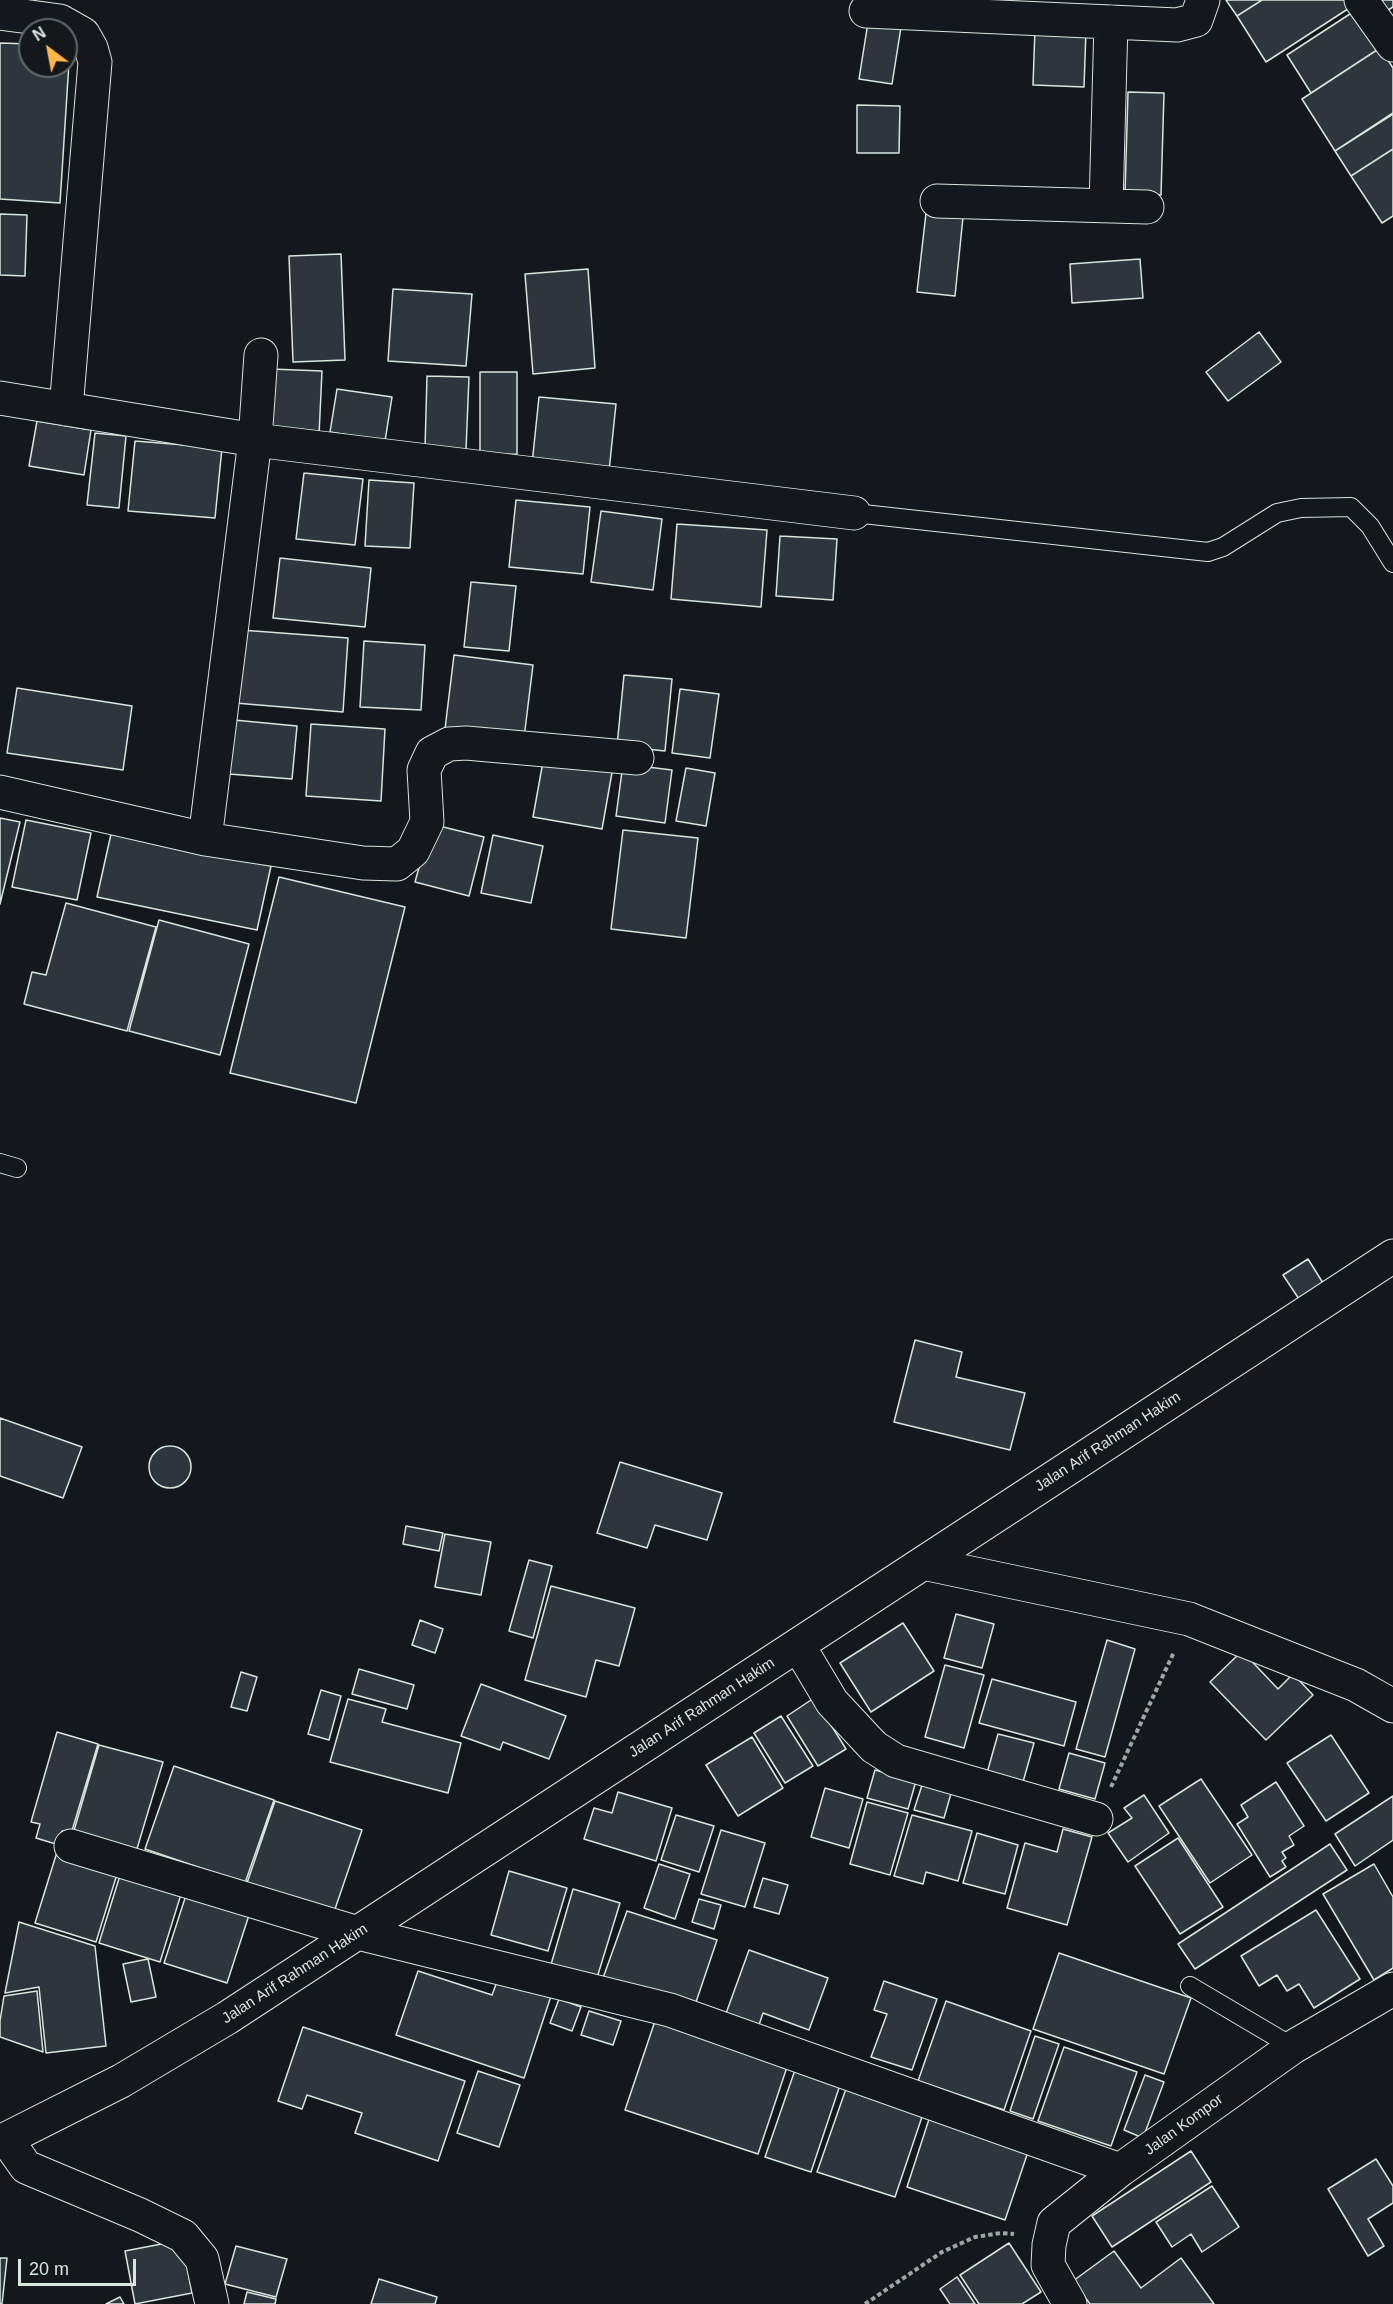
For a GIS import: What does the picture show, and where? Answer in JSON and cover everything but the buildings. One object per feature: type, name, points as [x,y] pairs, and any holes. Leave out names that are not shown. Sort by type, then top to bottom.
[{"type":"street","points":[[866,11],[1177,25],[1196,20],[1203,0]]},
{"type":"street","points":[[1361,0],[1393,45]]},
{"type":"street","points":[[0,13],[60,21],[83,34],[91,48],[95,62],[66,409]]},
{"type":"street","points":[[1106,206],[1111,22]]},
{"type":"street","points":[[937,201],[1147,207]]},
{"type":"street","points":[[205,839],[255,440],[261,356]]},
{"type":"street","points":[[0,398],[255,440],[854,513]]},
{"type":"street","points":[[0,792],[205,839],[363,863],[397,864],[413,851],[427,822],[424,770],[432,753],[449,744],[466,743],[637,758]]},
{"type":"street","name":"Jalan Arif Rahman Hakim","points":[[3,2141],[121,2080],[217,2024],[1393,1256]]},
{"type":"street","points":[[923,1563],[1189,1619],[1356,1685],[1393,1706]]},
{"type":"street","points":[[798,1646],[832,1702],[847,1720],[874,1747],[896,1761],[1096,1819]]},
{"type":"street","points":[[71,1846],[358,1932],[670,2010],[1120,2170]]},
{"type":"street","name":"Jalan Kompor","points":[[1070,2304],[1048,2265],[1049,2245],[1054,2223],[1120,2170],[1293,2047],[1393,1989]]},
{"type":"street","points":[[3,2141],[26,2167],[140,2215],[183,2236],[202,2259],[212,2304]]},
{"type":"lane","points":[[854,513],[1208,552],[1223,547],[1277,513],[1301,508],[1351,507],[1370,526],[1393,563]]},
{"type":"lane","points":[[1190,1986],[1293,2047]]},
{"type":"path","points":[[1096,1819],[1189,1619]]},
{"type":"path","points":[[865,2304],[942,2252],[975,2237],[1001,2233],[1018,2235],[1049,2245]]}]
